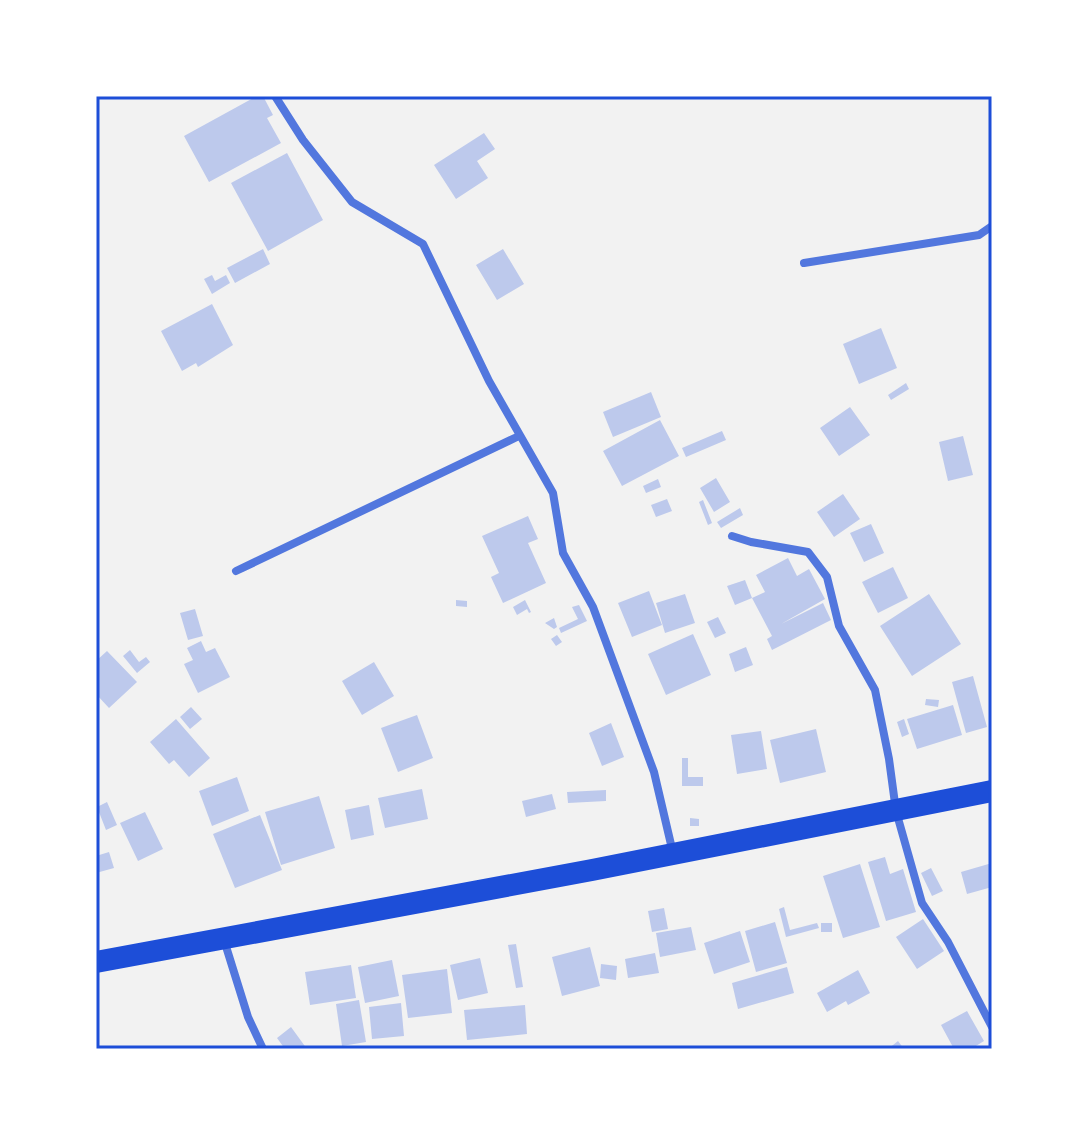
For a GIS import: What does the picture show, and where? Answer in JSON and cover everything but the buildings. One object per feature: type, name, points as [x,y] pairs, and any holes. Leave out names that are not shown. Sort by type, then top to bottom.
[{"type":"highway","points":[[96,962],[992,791]]},
{"type":"street","points":[[275,96],[303,140],[352,202],[423,244],[489,381],[553,493],[563,553],[593,607],[654,772],[673,854]]},
{"type":"street","points":[[804,263],[979,235],[992,226]]},
{"type":"street","points":[[236,571],[519,436]]},
{"type":"street","points":[[732,536],[808,552],[827,577],[839,626],[875,690],[896,811],[922,903],[948,942],[992,1027]]},
{"type":"street","points":[[223,940],[248,1017],[263,1049]]}]
